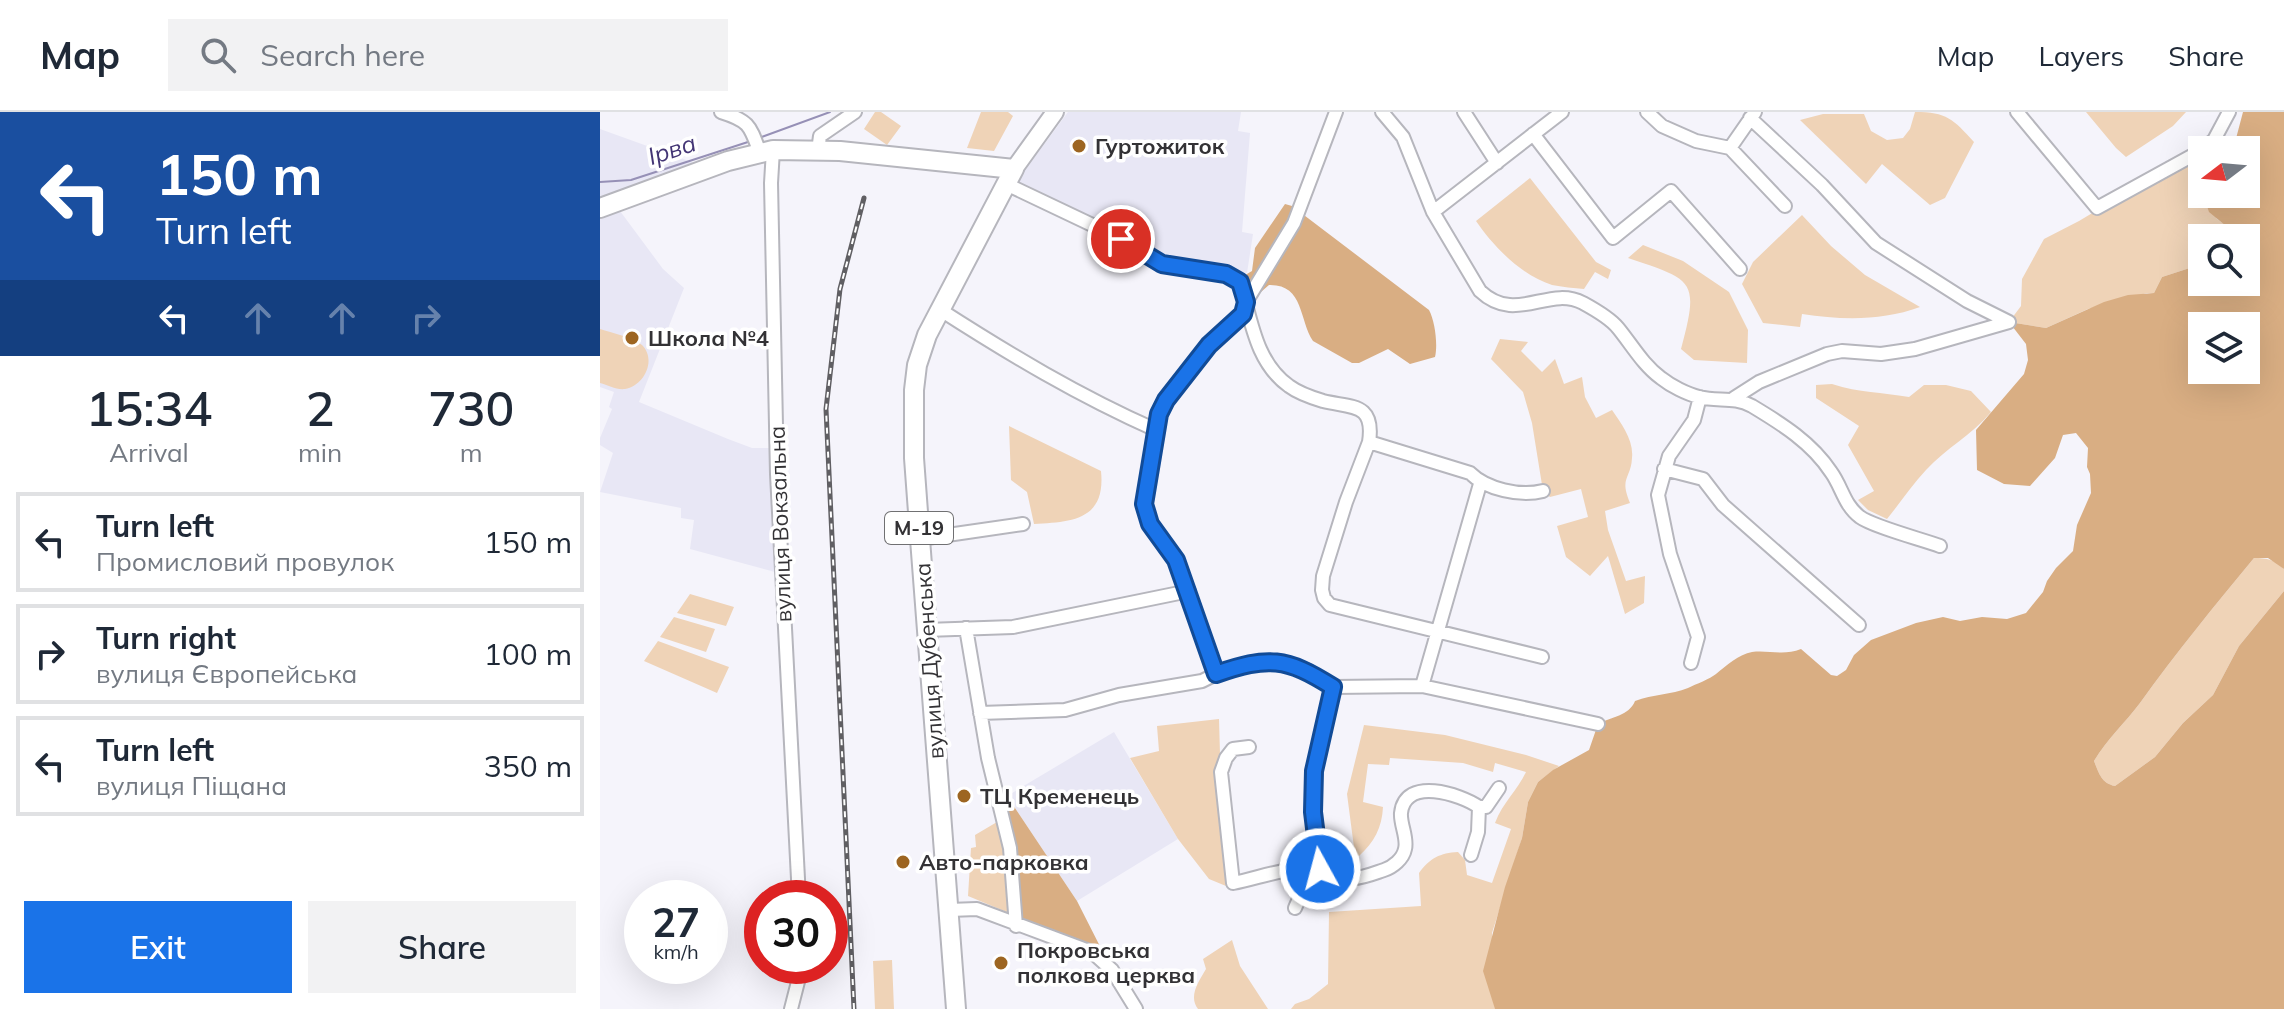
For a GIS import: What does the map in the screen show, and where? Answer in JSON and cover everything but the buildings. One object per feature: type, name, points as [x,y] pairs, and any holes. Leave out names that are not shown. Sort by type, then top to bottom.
[{"type":"highway","points":[[600,208],[728,161],[766,152],[818,151],[1010,177]]},
{"type":"highway","name":"вулиця Дубенська","points":[[949,910],[914,458],[914,390],[917,365],[939,309],[1010,177]]},
{"type":"highway","name":"М-19","points":[[949,910],[956,1009]]},
{"type":"main road","name":"вулиця Дубенська","points":[[1010,177],[1055,112]]},
{"type":"street","points":[[721,112],[740,118],[750,126],[766,152]]},
{"type":"street","points":[[818,151],[820,136],[855,112]]},
{"type":"street","points":[[1216,674],[1176,560],[1150,524],[1144,504],[1159,414],[1166,400],[1209,345],[1243,314],[1246,302],[1294,223],[1336,112]]},
{"type":"street","points":[[1382,112],[1403,137],[1433,212],[1480,291],[1489,299],[1500,305],[1512,306],[1554,299],[1581,301],[1615,325],[1648,369],[1665,381],[1700,397],[1734,398],[1751,405],[1813,449],[1833,474],[1846,503],[1862,518],[1940,546]]},
{"type":"street","points":[[1464,112],[1497,163]]},
{"type":"street","points":[[1433,212],[1562,112]]},
{"type":"street","points":[[1647,112],[1662,126],[1696,141],[1730,148],[1785,206]]},
{"type":"street","points":[[2017,112],[2097,208],[2197,153],[2214,140],[2229,112]]},
{"type":"street","points":[[1730,148],[1752,115],[1876,243],[1967,301],[2009,322],[1915,349],[1881,354],[1842,351],[1827,354],[1759,382],[1734,398]]},
{"type":"street","points":[[1533,134],[1613,238],[1671,191],[1740,269]]},
{"type":"street","name":"вулиця Вокзальна","points":[[766,152],[771,183],[777,474],[798,880]]},
{"type":"street","points":[[1010,177],[1162,264],[1226,274],[1240,282],[1253,335],[1268,363],[1289,386],[1323,401],[1345,403],[1365,413],[1369,421],[1369,442],[1323,576],[1324,598],[1330,605],[1542,657]]},
{"type":"street","points":[[939,309],[1038,371],[1098,404],[1156,430]]},
{"type":"street","points":[[1691,663],[1698,637],[1670,554],[1658,495],[1669,456],[1694,420],[1700,397]]},
{"type":"street","points":[[1369,442],[1470,473],[1480,484],[1530,494],[1543,491]]},
{"type":"street","points":[[1664,469],[1703,479],[1723,505],[1859,625]]},
{"type":"street","points":[[1422,686],[1480,484]]},
{"type":"street","points":[[920,539],[1023,524]]},
{"type":"street","points":[[926,630],[1013,627],[1189,591]]},
{"type":"street","points":[[966,628],[988,758],[1010,848],[1016,926]]},
{"type":"street","points":[[980,713],[1065,710],[1119,695],[1202,681],[1253,662],[1279,661],[1307,670],[1333,687],[1422,686],[1598,724]]},
{"type":"street","points":[[1320,869],[1313,812],[1314,771],[1333,687]]},
{"type":"street","points":[[1249,747],[1233,749],[1221,772],[1233,883],[1297,869],[1320,869],[1357,878],[1388,868],[1401,859],[1406,847],[1401,814],[1409,795],[1424,791],[1445,793],[1486,807],[1499,788]]},
{"type":"street","points":[[1471,855],[1478,832],[1479,807]]},
{"type":"street","points":[[1295,908],[1305,885],[1320,869]]},
{"type":"street","points":[[949,910],[977,909],[1016,926],[1078,945],[1095,954],[1112,970],[1136,1009]]},
{"type":"street","points":[[791,1009],[797,984]]},
{"type":"shaded area","points":[[875,112],[881,112],[901,126],[887,145],[864,129]]},
{"type":"shaded area","points":[[981,112],[1008,112],[1013,116],[994,151],[967,148]]},
{"type":"shaded area","points":[[1068,112],[1241,112],[1238,131],[1250,133],[1242,232],[1253,234],[1247,273],[1163,260],[1127,237],[1017,181]]},
{"type":"shaded area","points":[[1915,112],[1935,113],[1949,118],[1974,142],[1945,198],[1930,205],[1882,164],[1866,184],[1800,120],[1823,114],[1864,114],[1871,131],[1887,140],[1903,138],[1910,129]]},
{"type":"shaded area","points":[[2086,112],[2186,112],[2173,126],[2126,157]]},
{"type":"shaded area","points":[[2243,112],[2284,112],[2284,569],[2268,558],[2254,558],[2094,761],[2104,780],[2115,786],[2155,757],[2183,723],[2213,695],[2239,646],[2284,591],[2284,1009],[1495,1009],[1483,971],[1505,887],[1522,838],[1528,802],[1538,782],[1589,750],[1598,724],[1624,713],[1635,701],[1682,690],[1707,680],[1747,653],[1801,649],[1831,675],[1837,676],[1846,670],[1854,655],[1871,640],[1916,623],[1943,617],[1960,621],[1982,617],[2007,619],[2026,613],[2043,592],[2056,568],[2073,551],[2077,525],[2091,493],[2090,474],[2087,467],[2088,448],[2076,433],[2063,435],[2055,458],[2030,486],[2004,484],[1977,470],[1976,430],[2024,374],[2028,360],[2026,344],[2009,322],[2046,328],[2104,302],[2128,295],[2154,293],[2162,277],[2188,269],[2188,296],[2260,296],[2260,224],[2224,224],[2208,208],[2260,208],[2260,136],[2237,136]]},
{"type":"shaded area","points":[[600,129],[700,165],[600,202]]},
{"type":"shaded area","points":[[2188,156],[2188,208],[2210,208],[2224,224],[2188,224],[2188,269],[2162,277],[2154,293],[2088,309],[2046,328],[2009,322],[2021,306],[2022,279],[2044,239]]},
{"type":"shaded area","points":[[1530,178],[1596,262],[1611,270],[1608,279],[1595,272],[1584,289],[1541,281],[1509,259],[1483,231],[1476,221]]},
{"type":"shaded area","points":[[1285,204],[1292,206],[1429,310],[1435,333],[1435,357],[1410,364],[1388,349],[1359,363],[1352,363],[1313,341],[1299,305],[1289,290],[1269,285],[1247,304],[1240,278],[1252,271],[1255,248]]},
{"type":"shaded area","points":[[620,211],[663,269],[684,288],[639,402],[752,448],[769,448],[775,572],[690,549],[694,520],[681,518],[681,508],[600,492],[613,453],[600,445],[600,438],[612,409],[609,407],[614,392],[600,387],[600,218]]},
{"type":"shaded area","points":[[1802,215],[1831,246],[1865,275],[1920,307],[1891,315],[1862,318],[1802,314],[1800,327],[1763,323],[1742,284],[1753,262]]},
{"type":"shaded area","points":[[1643,245],[1683,261],[1729,292],[1748,330],[1747,363],[1694,360],[1681,349],[1690,295],[1678,278],[1628,258]]},
{"type":"shaded area","points":[[600,329],[633,340],[646,351],[646,372],[632,387],[618,389],[600,383]]},
{"type":"shaded area","points":[[1500,339],[1528,342],[1521,351],[1542,372],[1555,359],[1564,384],[1582,377],[1585,397],[1596,418],[1612,410],[1626,432],[1632,451],[1626,483],[1630,503],[1605,511],[1608,530],[1626,581],[1645,576],[1644,603],[1625,614],[1608,556],[1590,576],[1566,557],[1557,526],[1588,517],[1581,489],[1550,497],[1543,491],[1532,423],[1523,392],[1491,359]]},
{"type":"shaded area","points":[[1832,384],[1909,397],[1924,385],[1946,385],[1971,391],[1991,412],[1926,470],[1887,519],[1868,510],[1858,500],[1874,491],[1848,445],[1859,426],[1816,398],[1816,385]]},
{"type":"shaded area","points":[[1009,426],[1101,471],[1098,500],[1092,509],[1073,519],[1034,524],[1027,492],[1011,480]]},
{"type":"shaded area","points":[[2254,558],[2271,560],[2284,569],[2284,591],[2239,646],[2213,695],[2183,723],[2155,757],[2115,786],[2107,783],[2094,761],[2099,753]]},
{"type":"shaded area","points":[[690,594],[734,607],[726,626],[677,613]]},
{"type":"shaded area","points":[[674,617],[715,629],[706,652],[660,637]]},
{"type":"shaded area","points":[[658,641],[729,667],[717,693],[644,661]]},
{"type":"shaded area","points":[[1219,719],[1221,789],[1233,883],[1226,886],[1209,879],[1178,839],[1130,758],[1159,751],[1157,726]]},
{"type":"shaded area","points":[[1364,725],[1445,735],[1559,766],[1538,782],[1528,802],[1522,838],[1492,933],[1495,1009],[1291,1009],[1328,984],[1329,912],[1421,906],[1419,873],[1431,860],[1446,854],[1458,852],[1465,860],[1467,875],[1492,883],[1511,829],[1495,823],[1526,772],[1495,763],[1493,772],[1463,763],[1390,758],[1389,765],[1368,764],[1363,802],[1383,807],[1382,815],[1373,840],[1359,856],[1355,855],[1347,794]]},
{"type":"shaded area","points":[[1114,732],[1178,839],[1077,901],[1007,796]]},
{"type":"shaded area","points":[[1007,796],[1077,901],[1112,970],[1095,954],[1016,926],[998,801]]},
{"type":"shaded area","points":[[997,822],[1004,849],[1009,913],[968,896],[971,848],[976,847],[975,835]]},
{"type":"shaded area","points":[[1232,940],[1240,966],[1268,1009],[1198,1009],[1195,1004],[1196,989],[1206,969],[1203,959]]},
{"type":"shaded area","points":[[892,960],[894,1009],[875,1009],[873,961]]},
{"type":"waterway","name":"Ірва","points":[[759,138],[830,112]]},
{"type":"waterway","name":"Ірва","points":[[600,182],[631,180],[751,141]]},
{"type":"railway","points":[[854,1009],[826,409],[840,289],[864,198]]},
{"type":"place","name":"Гуртожиток","points":[[1079,146]]},
{"type":"place","name":"Школа №4","points":[[632,338]]},
{"type":"place","name":"ТЦ Кременець","points":[[964,796]]},
{"type":"place","name":"Авто-парковка","points":[[903,862]]},
{"type":"place","name":"Покровська полкова церква","points":[[1001,963]]},
{"type":"route","points":[[1121,239],[1162,264],[1226,274],[1240,282],[1246,302],[1243,314],[1209,345],[1166,400],[1159,414],[1144,504],[1150,524],[1176,560],[1216,674],[1253,662],[1279,661],[1307,670],[1333,687],[1314,771],[1313,812],[1320,869]]}]
